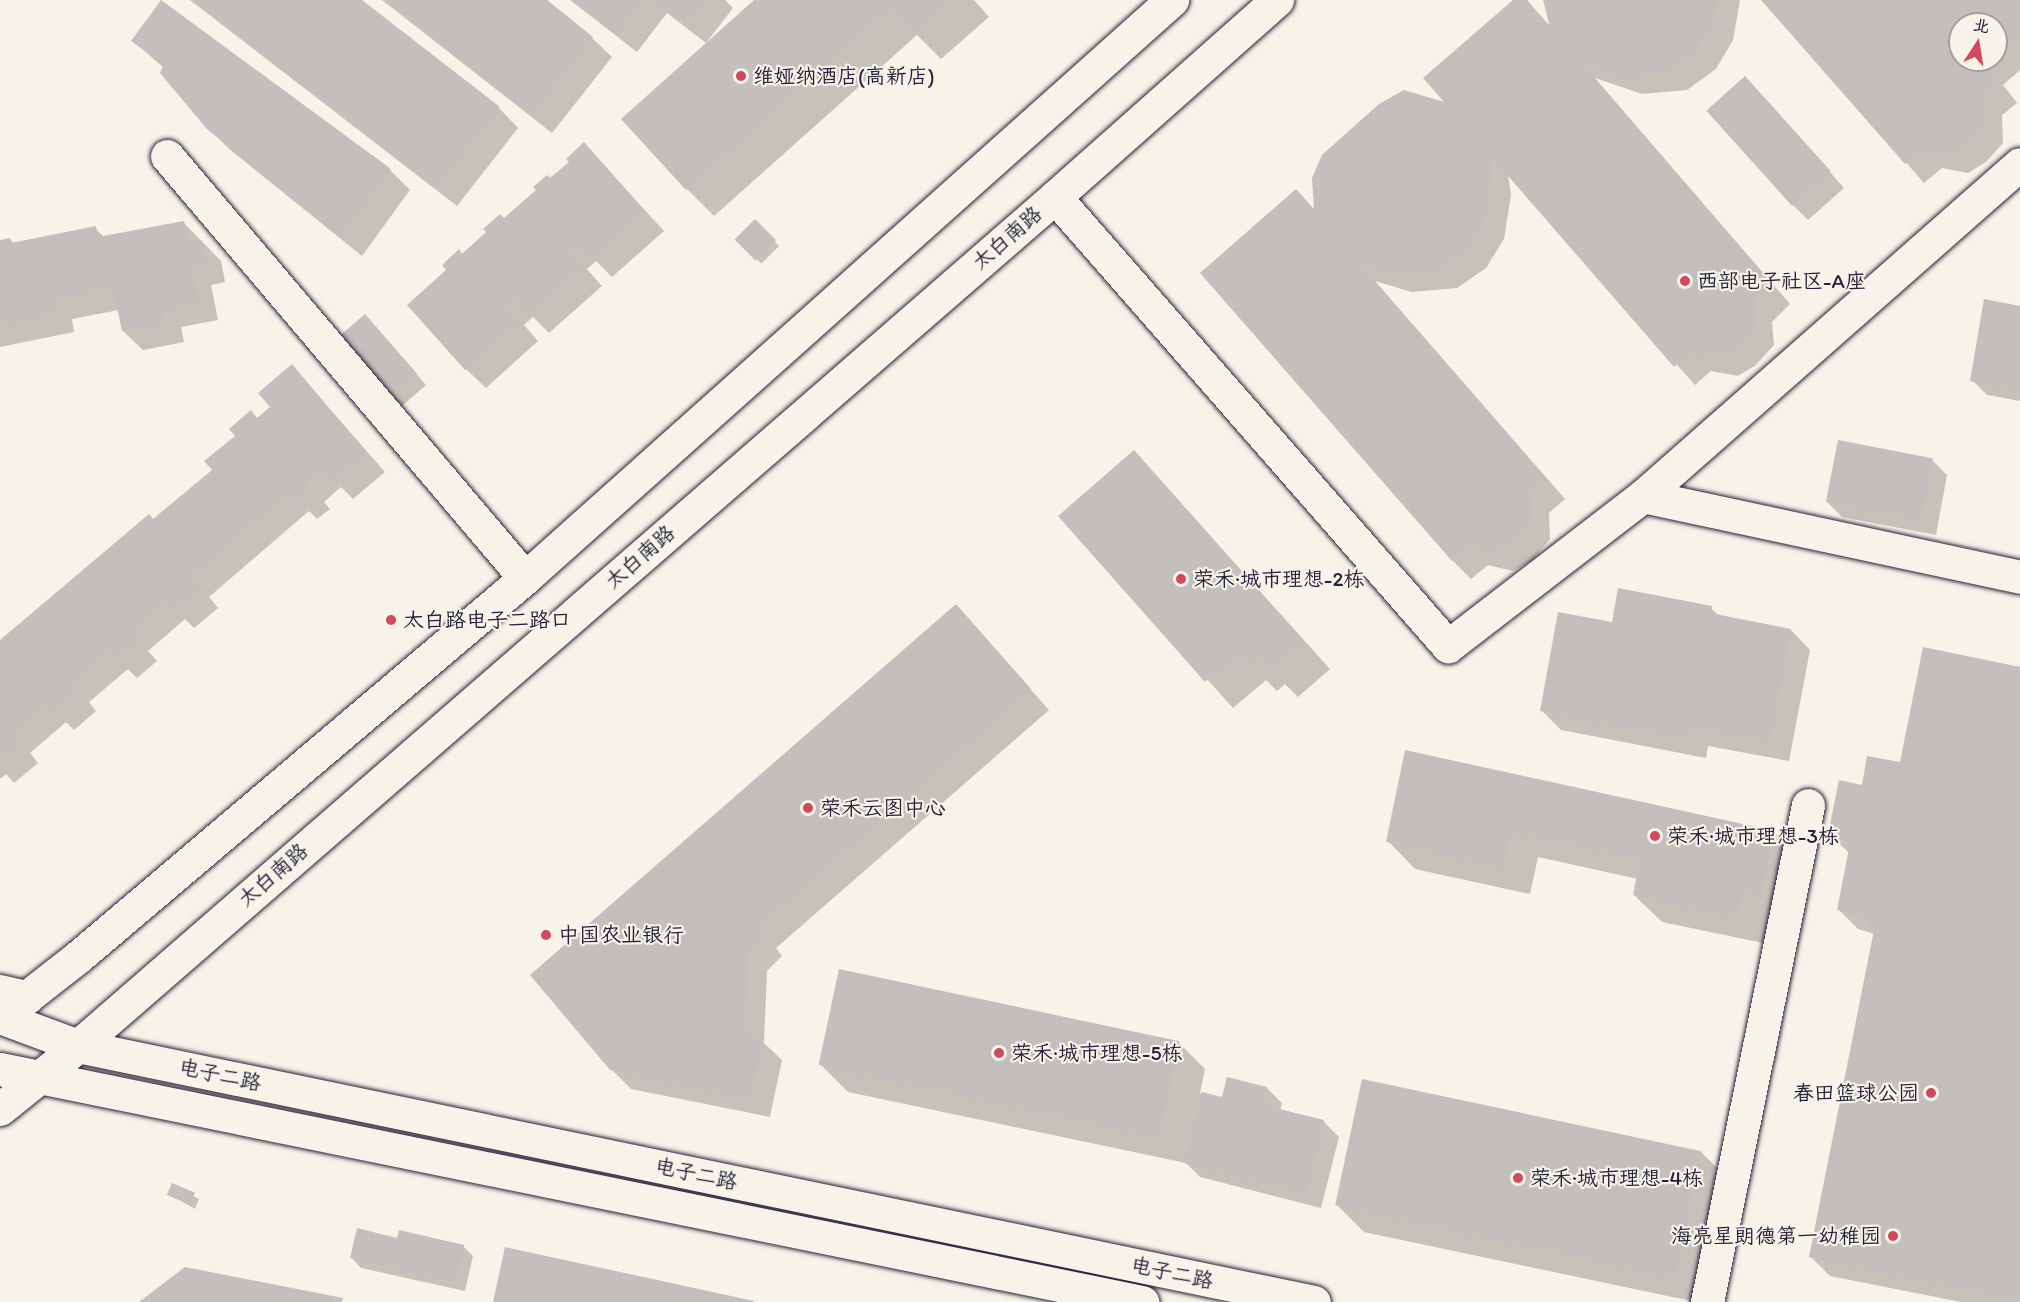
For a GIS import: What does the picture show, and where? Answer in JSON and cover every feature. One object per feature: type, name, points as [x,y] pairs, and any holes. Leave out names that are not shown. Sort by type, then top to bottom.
[{"type":"main road","name":"太白南路","points":[[0,1109],[78,1046],[1055,197],[1277,0]]},
{"type":"main road","points":[[0,1017],[14,994],[525,578],[1168,1]]},
{"type":"main road","points":[[167,156],[525,578]]},
{"type":"main road","points":[[1055,197],[1448,646],[1643,496],[2020,164]]},
{"type":"main road","points":[[1643,496],[2020,577]]},
{"type":"main road","points":[[1707,1302],[1808,805]]},
{"type":"main road","name":"电子二路","points":[[0,1017],[78,1046],[1314,1302]]},
{"type":"main road","name":"电子二路","points":[[0,1069],[1142,1302]]},
{"type":"building","points":[[161,0],[391,169],[341,237],[207,129],[160,73],[164,64],[131,41]]},
{"type":"building","points":[[194,0],[331,0],[279,67]]},
{"type":"building","points":[[333,0],[362,0],[500,107],[437,188],[281,67]]},
{"type":"building","points":[[385,0],[547,0],[593,37],[532,114]]},
{"type":"building","points":[[574,0],[642,0],[617,33]]},
{"type":"building","points":[[654,0],[705,0],[686,24]]},
{"type":"building","name":"维娅纳酒店(高新店)","points":[[754,0],[951,0],[913,33],[890,7],[686,190],[621,119]]},
{"type":"building","name":"西部电子社区-A座","points":[[1513,0],[1527,0],[1550,27],[1543,0],[1718,0],[1714,20],[1697,50],[1667,71],[1621,75],[1579,61],[1771,283],[1754,298],[1755,325],[1737,346],[1717,357],[1691,352],[1674,367],[1490,155],[1492,175],[1485,219],[1467,249],[1437,269],[1392,273],[1359,263],[1546,479],[1530,493],[1531,519],[1514,541],[1493,552],[1468,546],[1452,561],[1200,273],[1296,189],[1314,209],[1312,178],[1322,155],[1379,104],[1404,90],[1444,102],[1423,78]]},
{"type":"building","points":[[1761,0],[2020,0],[2020,34],[2008,44],[2008,12],[1948,12],[1948,72],[1991,72],[1999,81],[1983,96],[1984,123],[1967,143],[1948,154],[1922,149],[1905,164]]},
{"type":"building","points":[[1745,76],[1831,171],[1792,206],[1706,111]]},
{"type":"building","points":[[584,142],[645,211],[591,259],[576,242],[568,249],[584,266],[528,314],[514,297],[505,305],[520,321],[465,370],[407,305],[446,270],[442,265],[459,249],[462,254],[486,232],[483,229],[500,214],[504,218],[536,190],[533,187],[547,175],[550,178],[569,162],[566,159]]},
{"type":"building","points":[[755,219],[776,240],[756,261],[734,240]]},
{"type":"building","points":[[184,221],[189,243],[202,240],[206,263],[192,266],[199,301],[162,308],[165,323],[122,331],[113,288],[53,300],[55,313],[0,324],[0,240],[10,238],[11,243],[96,226],[98,237]]},
{"type":"building","points":[[1984,299],[2020,306],[2020,390],[1970,381]]},
{"type":"building","points":[[365,314],[417,374],[390,397],[339,337]]},
{"type":"building","points":[[292,364],[366,452],[332,481],[321,468],[306,481],[311,488],[297,501],[290,492],[190,577],[199,588],[173,609],[165,600],[130,631],[138,640],[116,659],[108,650],[71,681],[78,690],[53,711],[46,703],[11,732],[20,742],[0,759],[0,640],[149,514],[153,519],[212,470],[204,461],[235,436],[229,429],[251,410],[257,418],[270,407],[258,393]]},
{"type":"building","points":[[1838,440],[1933,459],[1921,520],[1826,502]]},
{"type":"building","name":"荣禾·城市理想-2栋","points":[[1134,450],[1304,641],[1270,671],[1258,657],[1249,665],[1238,653],[1205,682],[1058,516]]},
{"type":"building","points":[[1618,588],[1712,606],[1710,613],[1791,629],[1770,743],[1689,727],[1687,739],[1540,711],[1558,612],[1612,622]]},
{"type":"building","name":"荣禾云图中心","points":[[956,604],[1031,689],[758,927],[764,936],[748,951],[745,1035],[763,1039],[751,1098],[610,1070],[530,975]]},
{"type":"building","name":"春田篮球公园","points":[[1923,647],[2020,667],[2020,1299],[1809,1257],[1874,930],[1867,929],[1869,917],[1837,910],[1851,838],[1828,834],[1839,780],[1862,785],[1867,756],[1900,762]]},
{"type":"building","name":"荣禾·城市理想-3栋","points":[[1405,750],[1775,831],[1761,895],[1743,891],[1737,917],[1633,895],[1640,859],[1511,831],[1503,867],[1386,842]]},
{"type":"building","name":"荣禾·城市理想-5栋","points":[[839,969],[1179,1041],[1159,1137],[819,1065]]},
{"type":"building","points":[[1227,1077],[1267,1087],[1263,1105],[1324,1120],[1306,1194],[1184,1163],[1202,1092],[1222,1097]]},
{"type":"building","name":"荣禾·城市理想-4栋","points":[[1362,1079],[1701,1151],[1675,1277],[1335,1205]]},
{"type":"building","points":[[172,1183],[195,1193],[190,1205],[167,1195]]},
{"type":"building","points":[[357,1228],[397,1238],[399,1230],[464,1245],[456,1282],[350,1258]]},
{"type":"building","points":[[505,1247],[754,1301],[754,1302],[493,1302]]},
{"type":"building","points":[[185,1267],[343,1298],[342,1302],[139,1302]]},
{"type":"place","name":"维娅纳酒店(高新店)","points":[[741,76]]},
{"type":"place","name":"西部电子社区-A座","points":[[1685,281]]},
{"type":"place","name":"荣禾·城市理想-2栋","points":[[1181,579]]},
{"type":"place","name":"太白路电子二路口","points":[[391,620]]},
{"type":"place","name":"荣禾云图中心","points":[[808,808]]},
{"type":"place","name":"荣禾·城市理想-3栋","points":[[1655,836]]},
{"type":"place","name":"中国农业银行","points":[[546,935]]},
{"type":"place","name":"荣禾·城市理想-5栋","points":[[999,1053]]},
{"type":"place","name":"春田篮球公园","points":[[1931,1093]]},
{"type":"place","name":"荣禾·城市理想-4栋","points":[[1518,1178]]},
{"type":"place","name":"海亮星朗德第一幼稚园","points":[[1893,1236]]}]
